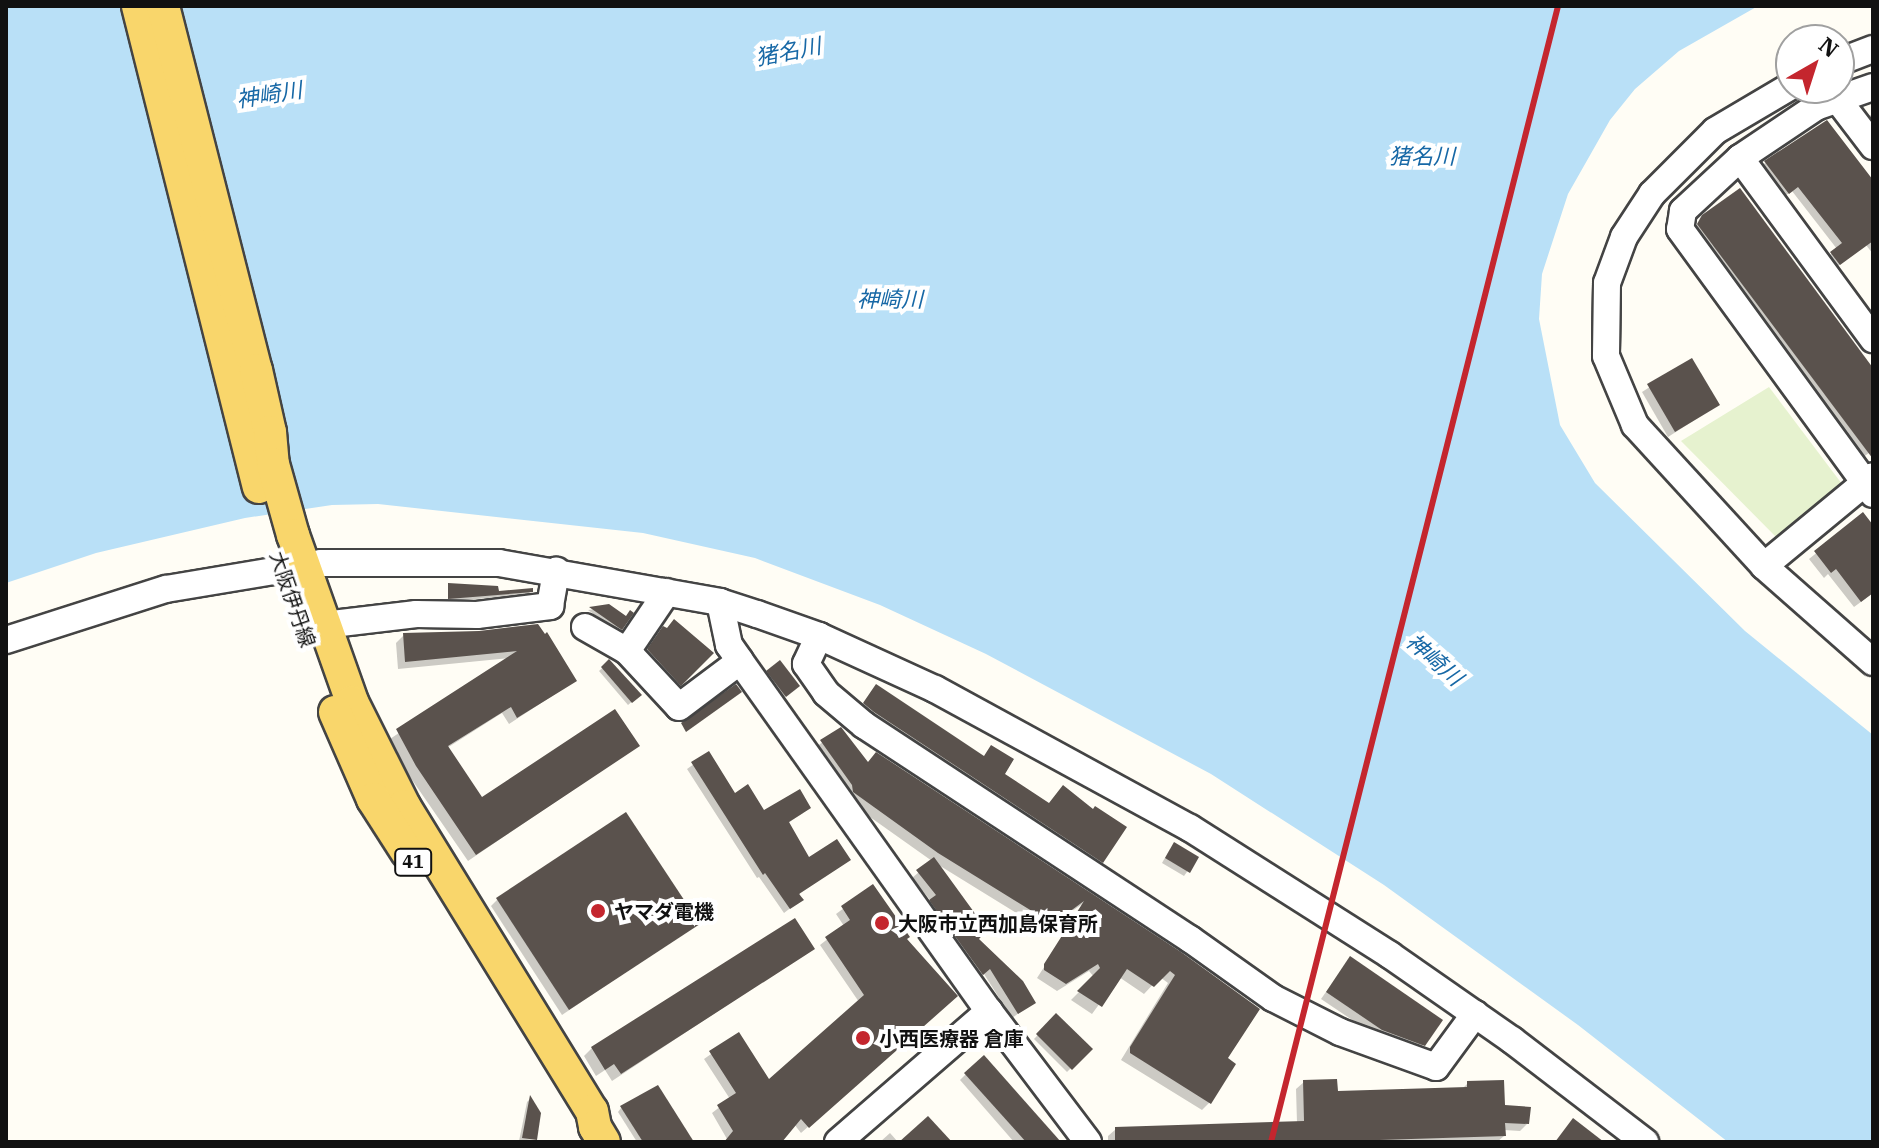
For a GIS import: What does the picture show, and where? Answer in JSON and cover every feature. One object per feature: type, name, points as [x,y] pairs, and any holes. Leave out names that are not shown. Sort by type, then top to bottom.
[{"type":"main road","name":"大阪伊丹線","points":[[138,6],[324,688],[373,799],[592,1137]]},
{"type":"main road","name":"大阪伊丹線","points":[[163,6],[256,370],[292,563],[324,625],[352,702],[404,806],[592,1111],[592,1137]]},
{"type":"street","points":[[1775,95],[1715,131],[1652,194],[1624,237],[1607,283],[1606,356],[1635,425],[1764,566],[1873,662]]},
{"type":"street","points":[[1764,566],[1870,484],[1680,229],[1683,211],[1740,158],[1816,107],[1825,104]]},
{"type":"street","points":[[1841,104],[1873,146]]},
{"type":"street","points":[[1740,158],[1873,339]]},
{"type":"street","points":[[6,640],[166,589],[292,563],[484,563],[556,571],[720,602],[819,636],[935,689],[1190,828],[1340,921],[1475,1014],[1645,1142]]},
{"type":"street","points":[[324,625],[416,614],[477,615],[550,606],[556,571]]},
{"type":"street","points":[[667,592],[602,643],[679,707],[740,661]]},
{"type":"street","points":[[720,602],[729,645],[989,1011],[1088,1142]]},
{"type":"street","points":[[819,636],[806,664],[826,693],[864,725],[1190,939],[1273,998],[1340,1032],[1436,1067],[1475,1014]]},
{"type":"street","points":[[838,1142],[989,1011]]},
{"type":"green space","points":[[1769,387],[1842,484],[1842,490],[1780,541],[1681,441]]},
{"type":"water","name":"神崎川","points":[[6,6],[1758,6],[1679,51],[1635,89],[1610,120],[1568,194],[1542,274],[1539,319],[1560,425],[1595,483],[1745,631],[1873,735],[1873,1142],[1728,1142],[1578,1025],[1384,885],[1211,774],[986,654],[880,605],[755,558],[643,533],[378,504],[332,505],[245,518],[96,553],[6,583]]},
{"type":"building","points":[[1827,120],[1873,180],[1873,241],[1840,265],[1830,252],[1842,243],[1798,187],[1789,194],[1764,161]]},
{"type":"building","points":[[1740,188],[1873,368],[1873,459],[1697,224],[1702,215]]},
{"type":"building","points":[[1692,358],[1720,405],[1675,432],[1647,384]]},
{"type":"building","points":[[1863,512],[1873,525],[1873,593],[1861,602],[1836,569],[1831,573],[1814,551]]},
{"type":"building","points":[[448,583],[498,586],[499,591],[533,588],[533,592],[448,599]]},
{"type":"building","points":[[609,604],[626,616],[630,610],[634,613],[622,630],[589,607]]},
{"type":"building","points":[[674,619],[714,653],[681,686],[647,649],[663,626],[667,628]]},
{"type":"building","points":[[538,624],[545,634],[547,632],[577,681],[517,718],[511,707],[448,746],[482,797],[615,709],[640,746],[476,855],[416,766],[396,729],[517,651],[405,662],[403,633],[479,631]]},
{"type":"building","points":[[609,659],[642,695],[632,703],[601,667]]},
{"type":"building","points":[[780,660],[800,686],[786,697],[766,671]]},
{"type":"building","points":[[736,684],[742,692],[686,732],[681,723]]},
{"type":"building","points":[[876,684],[984,756],[991,745],[1014,759],[1005,774],[1049,803],[1063,785],[1093,809],[1095,806],[1127,827],[1103,863],[874,712],[863,703]]},
{"type":"building","points":[[841,727],[868,762],[876,752],[1181,952],[1260,1009],[1228,1058],[1236,1064],[1211,1104],[1130,1053],[1130,1047],[1175,975],[1170,971],[1154,987],[1127,969],[1102,1007],[1077,991],[1100,968],[1098,964],[1066,984],[1044,970],[1044,964],[1084,901],[1053,924],[938,853],[853,792],[852,785],[820,740]]},
{"type":"building","points":[[709,751],[735,793],[748,784],[764,810],[800,789],[811,808],[789,822],[809,857],[837,839],[851,860],[799,894],[804,900],[790,909],[765,873],[763,875],[691,762]]},
{"type":"building","name":"ヤマダ電機","points":[[626,812],[700,924],[569,1010],[496,898]]},
{"type":"building","points":[[1174,842],[1199,857],[1190,873],[1165,858]]},
{"type":"building","points":[[934,857],[987,930],[979,939],[1023,981],[1036,1003],[1018,1014],[990,969],[983,975],[929,900],[936,895],[916,870]]},
{"type":"building","points":[[873,884],[910,937],[907,939],[958,996],[809,1128],[801,1119],[782,1142],[724,1142],[733,1131],[717,1105],[736,1093],[709,1051],[739,1032],[769,1079],[864,995],[825,937],[850,920],[841,906]]},
{"type":"building","points":[[795,918],[815,949],[621,1074],[614,1064],[605,1070],[591,1047]]},
{"type":"building","points":[[1350,956],[1443,1020],[1425,1046],[1382,1030],[1326,992]]},
{"type":"building","points":[[1056,1013],[1093,1049],[1072,1070],[1036,1034]]},
{"type":"building","points":[[984,1055],[1061,1142],[1026,1142],[964,1073]]},
{"type":"building","points":[[1337,1079],[1338,1091],[1467,1087],[1467,1081],[1504,1080],[1505,1105],[1531,1107],[1529,1124],[1505,1123],[1506,1136],[1316,1142],[1115,1142],[1115,1127],[1304,1121],[1303,1080]]},
{"type":"building","points":[[658,1085],[694,1142],[643,1142],[620,1106]]},
{"type":"building","points":[[530,1095],[541,1113],[537,1140],[522,1138]]},
{"type":"building","points":[[928,1116],[952,1142],[899,1142]]},
{"type":"building","points":[[1573,1118],[1604,1142],[1555,1142]]},
{"type":"railway","points":[[1271,1142],[1558,6]]},
{"type":"place","name":"ヤマダ電機","points":[[598,911]]},
{"type":"place","name":"大阪市立西加島保育所","points":[[882,923]]},
{"type":"place","name":"小西医療器 倉庫","points":[[863,1038]]},
{"type":"water label","name":"猪名川","points":[[788,51]]},
{"type":"water label","name":"猪名川","points":[[1422,156]]}]
